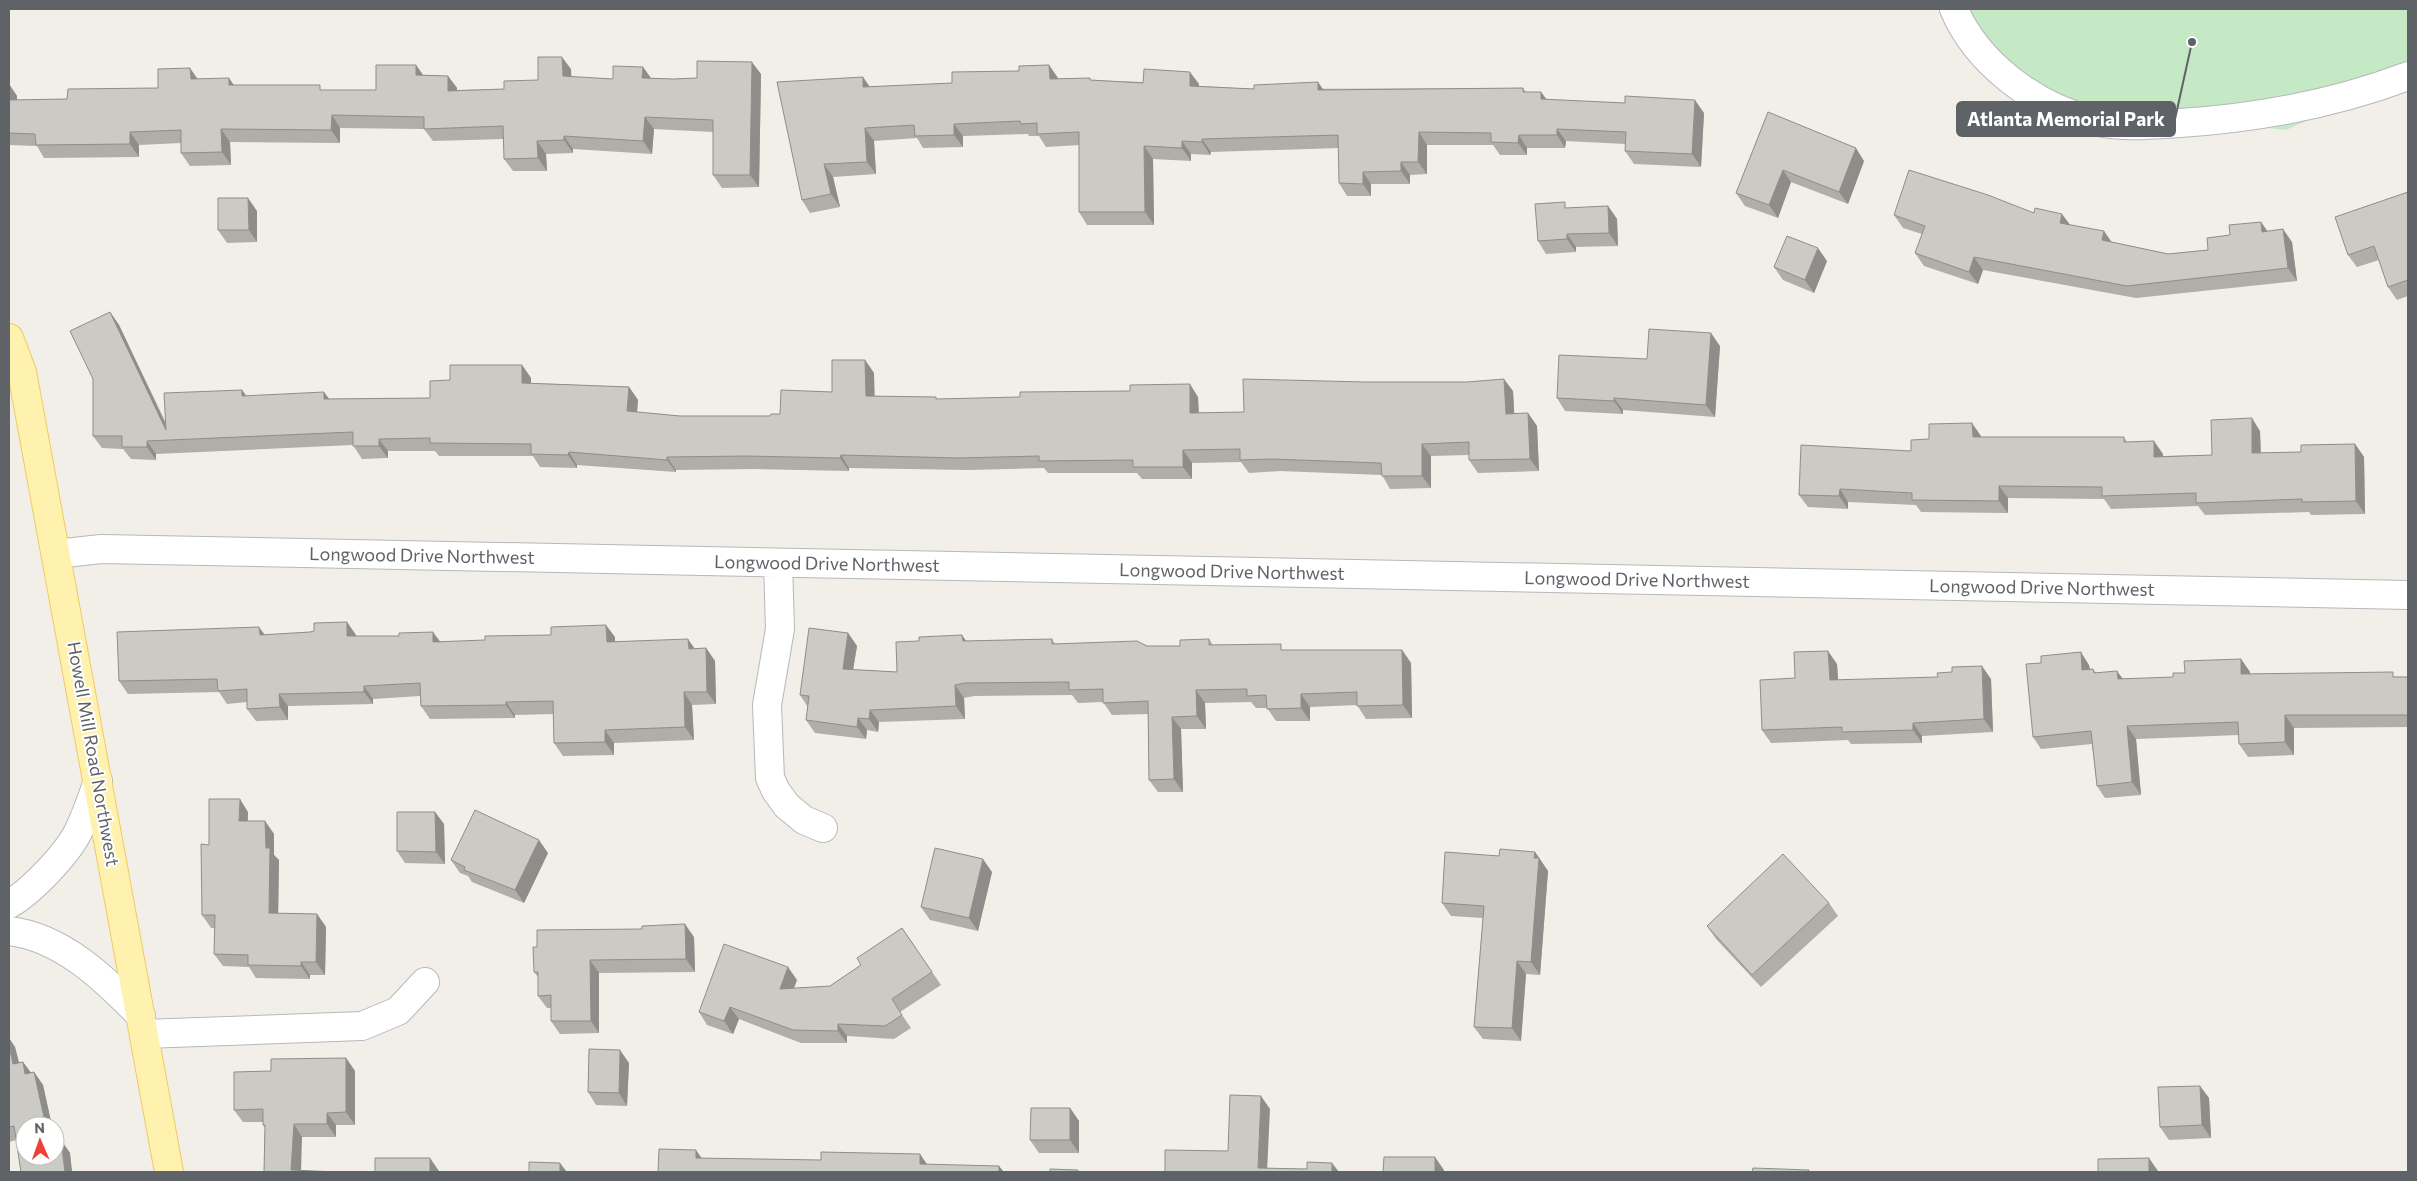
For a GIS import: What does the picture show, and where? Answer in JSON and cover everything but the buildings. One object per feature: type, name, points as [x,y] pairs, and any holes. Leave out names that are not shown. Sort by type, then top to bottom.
[{"type":"main road","name":"Howell Mill Road Northwest","points":[[9,338],[22,372],[169,1172]]},
{"type":"street","points":[[1954,9],[1959,22],[1992,65],[2040,101],[2090,120],[2136,126],[2233,119],[2316,105],[2408,76]]},
{"type":"street","name":"Longwood Drive Northwest","points":[[56,554],[101,549],[2408,596]]},
{"type":"street","points":[[778,563],[780,629],[767,704],[770,778],[776,791],[787,806],[804,820],[823,828]]},
{"type":"street","points":[[9,904],[20,898],[51,868],[78,833],[98,781]]},
{"type":"street","points":[[9,932],[28,934],[71,955],[108,981],[142,1025],[362,1026],[398,1011],[425,982]]},
{"type":"green space","points":[[1952,9],[2408,9],[2408,75],[2286,130],[2016,100]]},
{"type":"place","name":"Atlanta Memorial Park","points":[[2192,42]]}]
